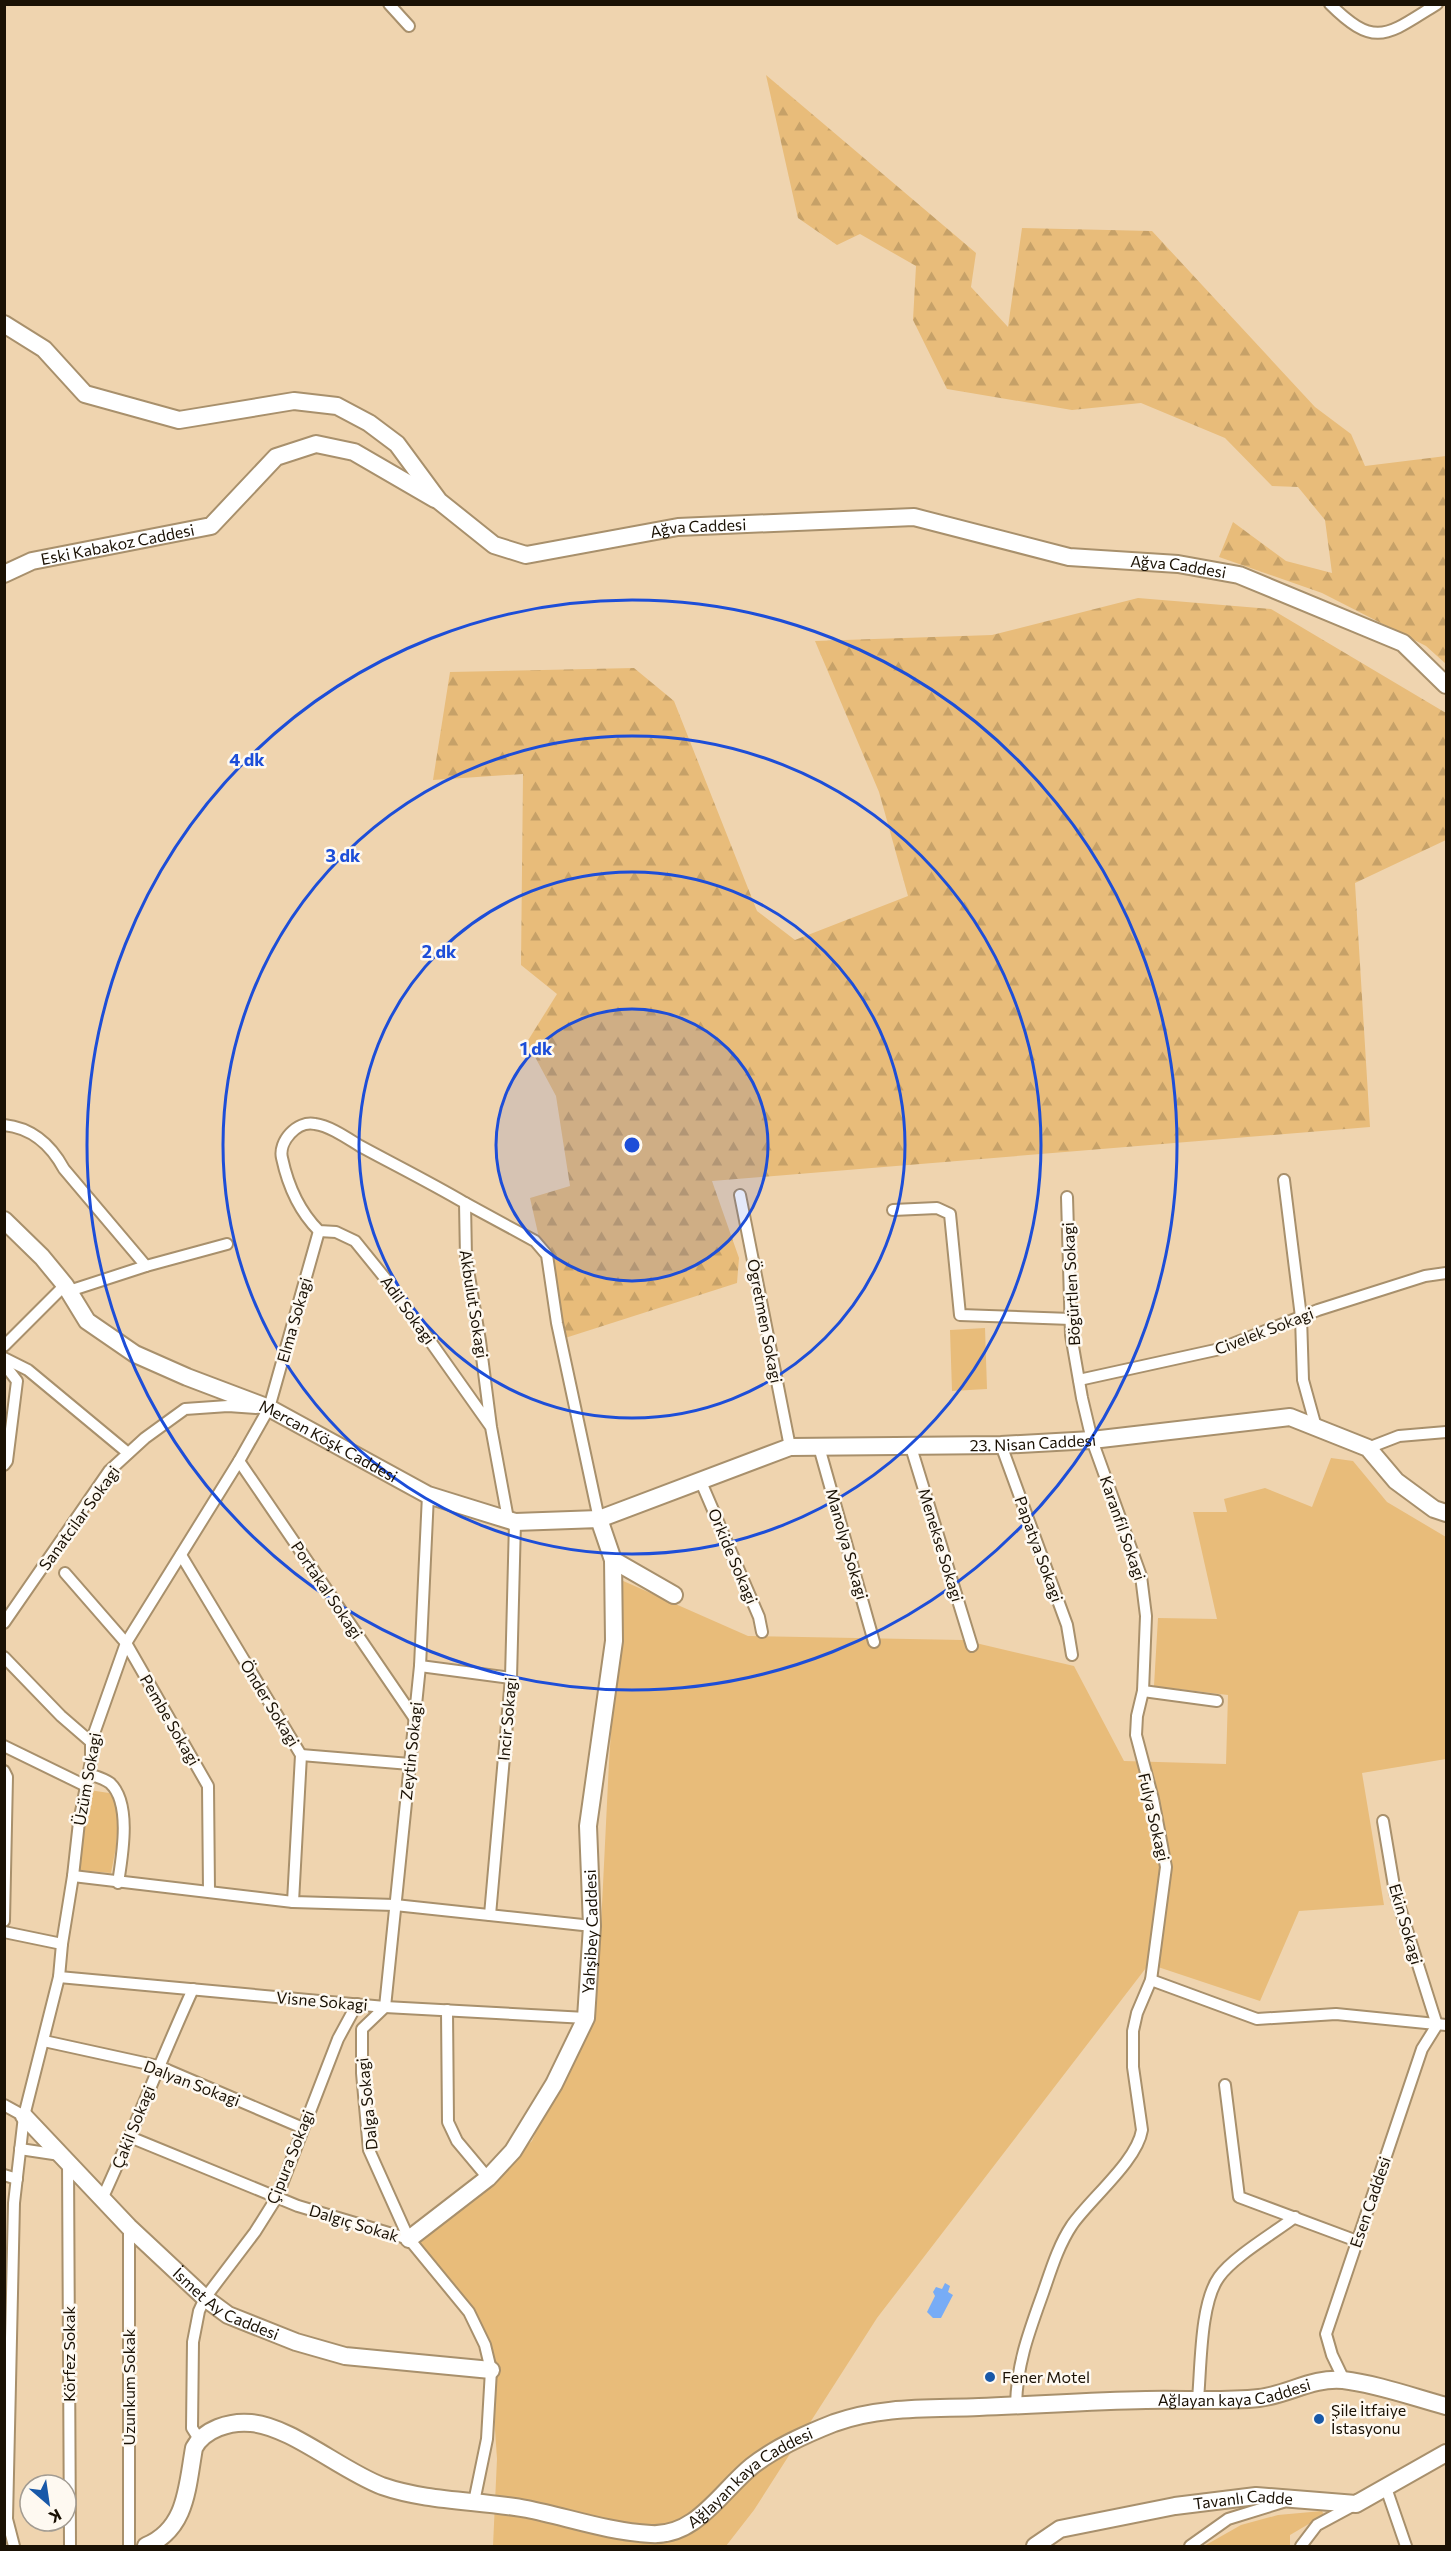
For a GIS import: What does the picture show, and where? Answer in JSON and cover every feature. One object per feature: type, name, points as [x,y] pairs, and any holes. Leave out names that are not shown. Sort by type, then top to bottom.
[{"type":"street","points":[[389,4],[409,26]]},
{"type":"street","points":[[1330,4],[1355,27],[1374,33],[1400,27],[1437,4]]},
{"type":"street","name":"Ağva Caddesi","points":[[4,324],[44,349],[85,394],[179,420],[294,401],[337,406],[369,423],[397,444],[439,501],[494,545],[526,555],[678,527],[914,517],[1069,557],[1178,564],[1239,575],[1403,643],[1446,685]]},
{"type":"street","name":"Eski Kabakoz Caddesi","points":[[4,574],[32,561],[211,526],[276,457],[316,444],[354,452],[439,501]]},
{"type":"street","points":[[319,1231],[306,1217],[286,1179],[281,1153],[287,1136],[298,1127],[314,1123],[337,1133],[536,1241],[547,1255],[557,1323],[598,1519],[613,1560],[674,1595]]},
{"type":"street","points":[[4,1125],[36,1135],[54,1151],[64,1169],[146,1266]]},
{"type":"street","points":[[1284,1180],[1302,1317],[1304,1380],[1316,1427]]},
{"type":"street","name":"Ögretmen Sokagi","points":[[740,1195],[790,1448]]},
{"type":"street","name":"Bögürtlen Sokagi","points":[[1066,1197],[1071,1319],[1079,1380],[1092,1440]]},
{"type":"street","name":"Akbulut Sokagi","points":[[465,1203],[466,1258],[491,1427],[511,1520]]},
{"type":"street","points":[[893,1210],[937,1208],[950,1214],[960,1315],[1071,1319]]},
{"type":"street","name":"Mercan Köşk Caddesi","points":[[4,1220],[42,1257],[67,1288],[87,1321],[135,1354],[268,1408],[428,1495],[511,1520],[598,1519]]},
{"type":"street","name":"Adil Sokagi","points":[[319,1231],[336,1232],[355,1241],[389,1283],[491,1427]]},
{"type":"street","name":"Elma Sokagi","points":[[268,1408],[319,1231]]},
{"type":"street","points":[[4,1346],[67,1288],[227,1244]]},
{"type":"street","name":"Civelek Sokagi","points":[[1079,1380],[1220,1349],[1302,1317],[1425,1276],[1446,1273]]},
{"type":"street","points":[[4,1358],[28,1370],[128,1453]]},
{"type":"street","points":[[4,1364],[17,1381],[7,1461],[4,1465]]},
{"type":"street","name":"Sanatcilar Sokagi","points":[[4,1623],[109,1471],[145,1438],[185,1409],[228,1406],[268,1408]]},
{"type":"street","name":"Üzüm Sokagi","points":[[14,2547],[7,2519],[14,2203],[24,2116],[59,1977],[79,1822],[91,1761],[91,1742],[126,1643],[239,1461],[268,1408]]},
{"type":"street","name":"23. Nisan Caddesi","points":[[598,1519],[790,1448],[910,1444],[1001,1445],[1092,1440],[1290,1417],[1368,1448],[1396,1481],[1434,1509],[1446,1514]]},
{"type":"street","points":[[1368,1448],[1399,1436],[1446,1432]]},
{"type":"street","name":"Karanfil Sokagi","points":[[1092,1440],[1141,1576],[1146,1616],[1143,1691]]},
{"type":"street","name":"Menekse Sokagi","points":[[910,1444],[972,1646]]},
{"type":"street","name":"Papatya Sokagi","points":[[1001,1445],[1067,1625],[1072,1655]]},
{"type":"street","name":"Manolya Sokagi","points":[[819,1447],[874,1642]]},
{"type":"street","name":"Portakal Sokagi","points":[[239,1461],[415,1719]]},
{"type":"street","name":"Orkide Sokagi","points":[[701,1482],[759,1617],[762,1632]]},
{"type":"street","name":"Zeytin Sokagi","points":[[385,2007],[420,1666],[428,1495]]},
{"type":"street","name":"Incir Sokagi","points":[[490,1915],[511,1678],[511,1520]]},
{"type":"street","name":"Önder Sokagi","points":[[181,1555],[301,1755],[293,1902]]},
{"type":"street","name":"Yahşibey Caddesi","points":[[409,2239],[488,2178],[513,2151],[549,2094],[586,2018],[592,1926],[588,1826],[614,1641],[613,1560]]},
{"type":"street","name":"Pembe Sokagi","points":[[65,1573],[126,1643],[208,1786],[209,1891]]},
{"type":"street","points":[[4,1657],[61,1716],[91,1742]]},
{"type":"street","points":[[420,1666],[511,1678]]},
{"type":"street","points":[[1143,1691],[1217,1701]]},
{"type":"street","name":"Fulya Sokagi","points":[[1016,2405],[1021,2356],[1061,2244],[1083,2211],[1132,2154],[1141,2138],[1132,2041],[1137,2013],[1151,1980],[1166,1867],[1153,1799],[1137,1742],[1137,1716],[1143,1691]]},
{"type":"street","points":[[4,1746],[86,1786]]},
{"type":"street","points":[[301,1755],[410,1764]]},
{"type":"street","points":[[4,1771],[7,1777],[4,1921]]},
{"type":"street","points":[[89,1774],[111,1784],[124,1810],[118,1883]]},
{"type":"street","name":"Ekin Sokagi","points":[[1383,1821],[1395,1892],[1442,2025]]},
{"type":"street","points":[[73,1876],[293,1902],[395,1905],[592,1926]]},
{"type":"street","points":[[4,1932],[62,1944]]},
{"type":"street","name":"Visne Sokagi","points":[[59,1977],[385,2007],[586,2018]]},
{"type":"street","points":[[1151,1980],[1257,2019],[1336,2014],[1442,2025]]},
{"type":"street","name":"Çakil Sokagi","points":[[102,2199],[193,1989]]},
{"type":"street","name":"Çipura Sokagi","points":[[199,2439],[192,2428],[193,2342],[196,2320],[205,2298],[255,2232],[277,2197],[338,2039],[357,2004]]},
{"type":"street","name":"Dalga Sokagi","points":[[385,2007],[362,2029],[362,2073],[369,2150],[409,2239]]},
{"type":"street","points":[[447,2010],[450,2128],[457,2141],[488,2178]]},
{"type":"street","name":"Esen Caddesi","points":[[1344,2380],[1332,2355],[1326,2334],[1422,2049],[1442,2025]]},
{"type":"street","name":"Dalyan Sokagi","points":[[44,2041],[158,2066],[303,2128]]},
{"type":"street","points":[[1225,2085],[1239,2197],[1357,2241]]},
{"type":"street","points":[[4,2105],[24,2116]]},
{"type":"street","name":"İsmet Ay Caddesi","points":[[24,2116],[129,2227],[205,2298],[228,2315],[319,2350],[362,2358],[491,2370]]},
{"type":"street","name":"Dalgıç Sokak","points":[[130,2138],[277,2197],[409,2239],[469,2312],[485,2345],[491,2370],[487,2439],[474,2502]]},
{"type":"street","points":[[20,2149],[65,2158]]},
{"type":"street","name":"Körfez Sokak","points":[[65,2158],[70,2547]]},
{"type":"street","points":[[4,2175],[17,2179]]},
{"type":"street","points":[[1198,2399],[1207,2304],[1214,2285],[1225,2269],[1295,2217]]},
{"type":"street","name":"Uzunkum Sokak","points":[[129,2227],[129,2547]]},
{"type":"street","name":"Ağlayan kaya Caddesi","points":[[199,2439],[210,2431],[230,2424],[250,2422],[280,2431],[366,2480],[406,2493],[523,2508],[648,2534],[673,2532],[699,2518],[734,2483],[772,2452],[792,2440],[833,2423],[878,2411],[1261,2398],[1325,2380],[1344,2380],[1446,2406]]},
{"type":"street","points":[[146,2547],[161,2539],[171,2530],[183,2511],[194,2448],[199,2439]]},
{"type":"street","points":[[1301,2547],[1317,2525],[1446,2452]]},
{"type":"street","points":[[1386,2488],[1406,2547]]},
{"type":"street","name":"Tavanlı Cadde","points":[[1035,2547],[1060,2529],[1175,2506],[1256,2496],[1356,2504]]},
{"type":"street","points":[[1190,2547],[1228,2519],[1289,2500]]},
{"type":"green space","points":[[766,75],[976,253],[971,287],[1008,327],[1022,228],[1152,231],[1315,407],[1351,434],[1365,466],[1446,456],[1446,664],[1426,646],[1322,593],[1219,557],[1233,522],[1286,561],[1332,573],[1325,520],[1298,487],[1272,486],[1225,438],[1141,403],[1072,410],[947,389],[913,320],[916,266],[860,234],[837,245],[798,218]]},
{"type":"green space","points":[[1138,598],[1271,609],[1446,713],[1446,840],[1355,883],[1370,1127],[712,1181],[739,1258],[737,1283],[562,1339],[530,1198],[570,1186],[556,1096],[527,1042],[557,994],[521,965],[523,774],[433,780],[450,672],[634,668],[674,701],[757,911],[795,940],[908,896],[879,792],[815,641],[992,635]]},
{"type":"green space","points":[[985,1328],[987,1389],[952,1391],[950,1330]]},
{"type":"green space","points":[[1331,1458],[1353,1461],[1387,1502],[1446,1537],[1446,1759],[1362,1773],[1384,1905],[1299,1911],[1260,2001],[1149,1964],[877,2318],[754,2510],[726,2546],[493,2546],[497,2459],[491,2370],[477,2327],[415,2247],[532,2141],[598,1987],[621,1580],[748,1636],[963,1640],[1074,1666],[1124,1761],[1226,1764],[1228,1695],[1154,1686],[1158,1618],[1217,1619],[1193,1512],[1227,1512],[1224,1499],[1265,1488],[1312,1507]]},
{"type":"green space","points":[[89,1790],[109,1793],[119,1804],[116,1847],[111,1873],[79,1870]]},
{"type":"green space","points":[[1322,2511],[1324,2515],[1290,2535],[1290,2546],[1204,2546],[1241,2525],[1278,2515]]},
{"type":"water","points":[[945,2283],[950,2286],[948,2292],[953,2295],[941,2318],[933,2318],[927,2312],[935,2296],[933,2292],[936,2287],[942,2289]]},
{"type":"place","name":"Fener Motel","points":[[990,2377]]},
{"type":"place","name":"Şile İtfaiye İstasyonu","points":[[1319,2419]]}]
